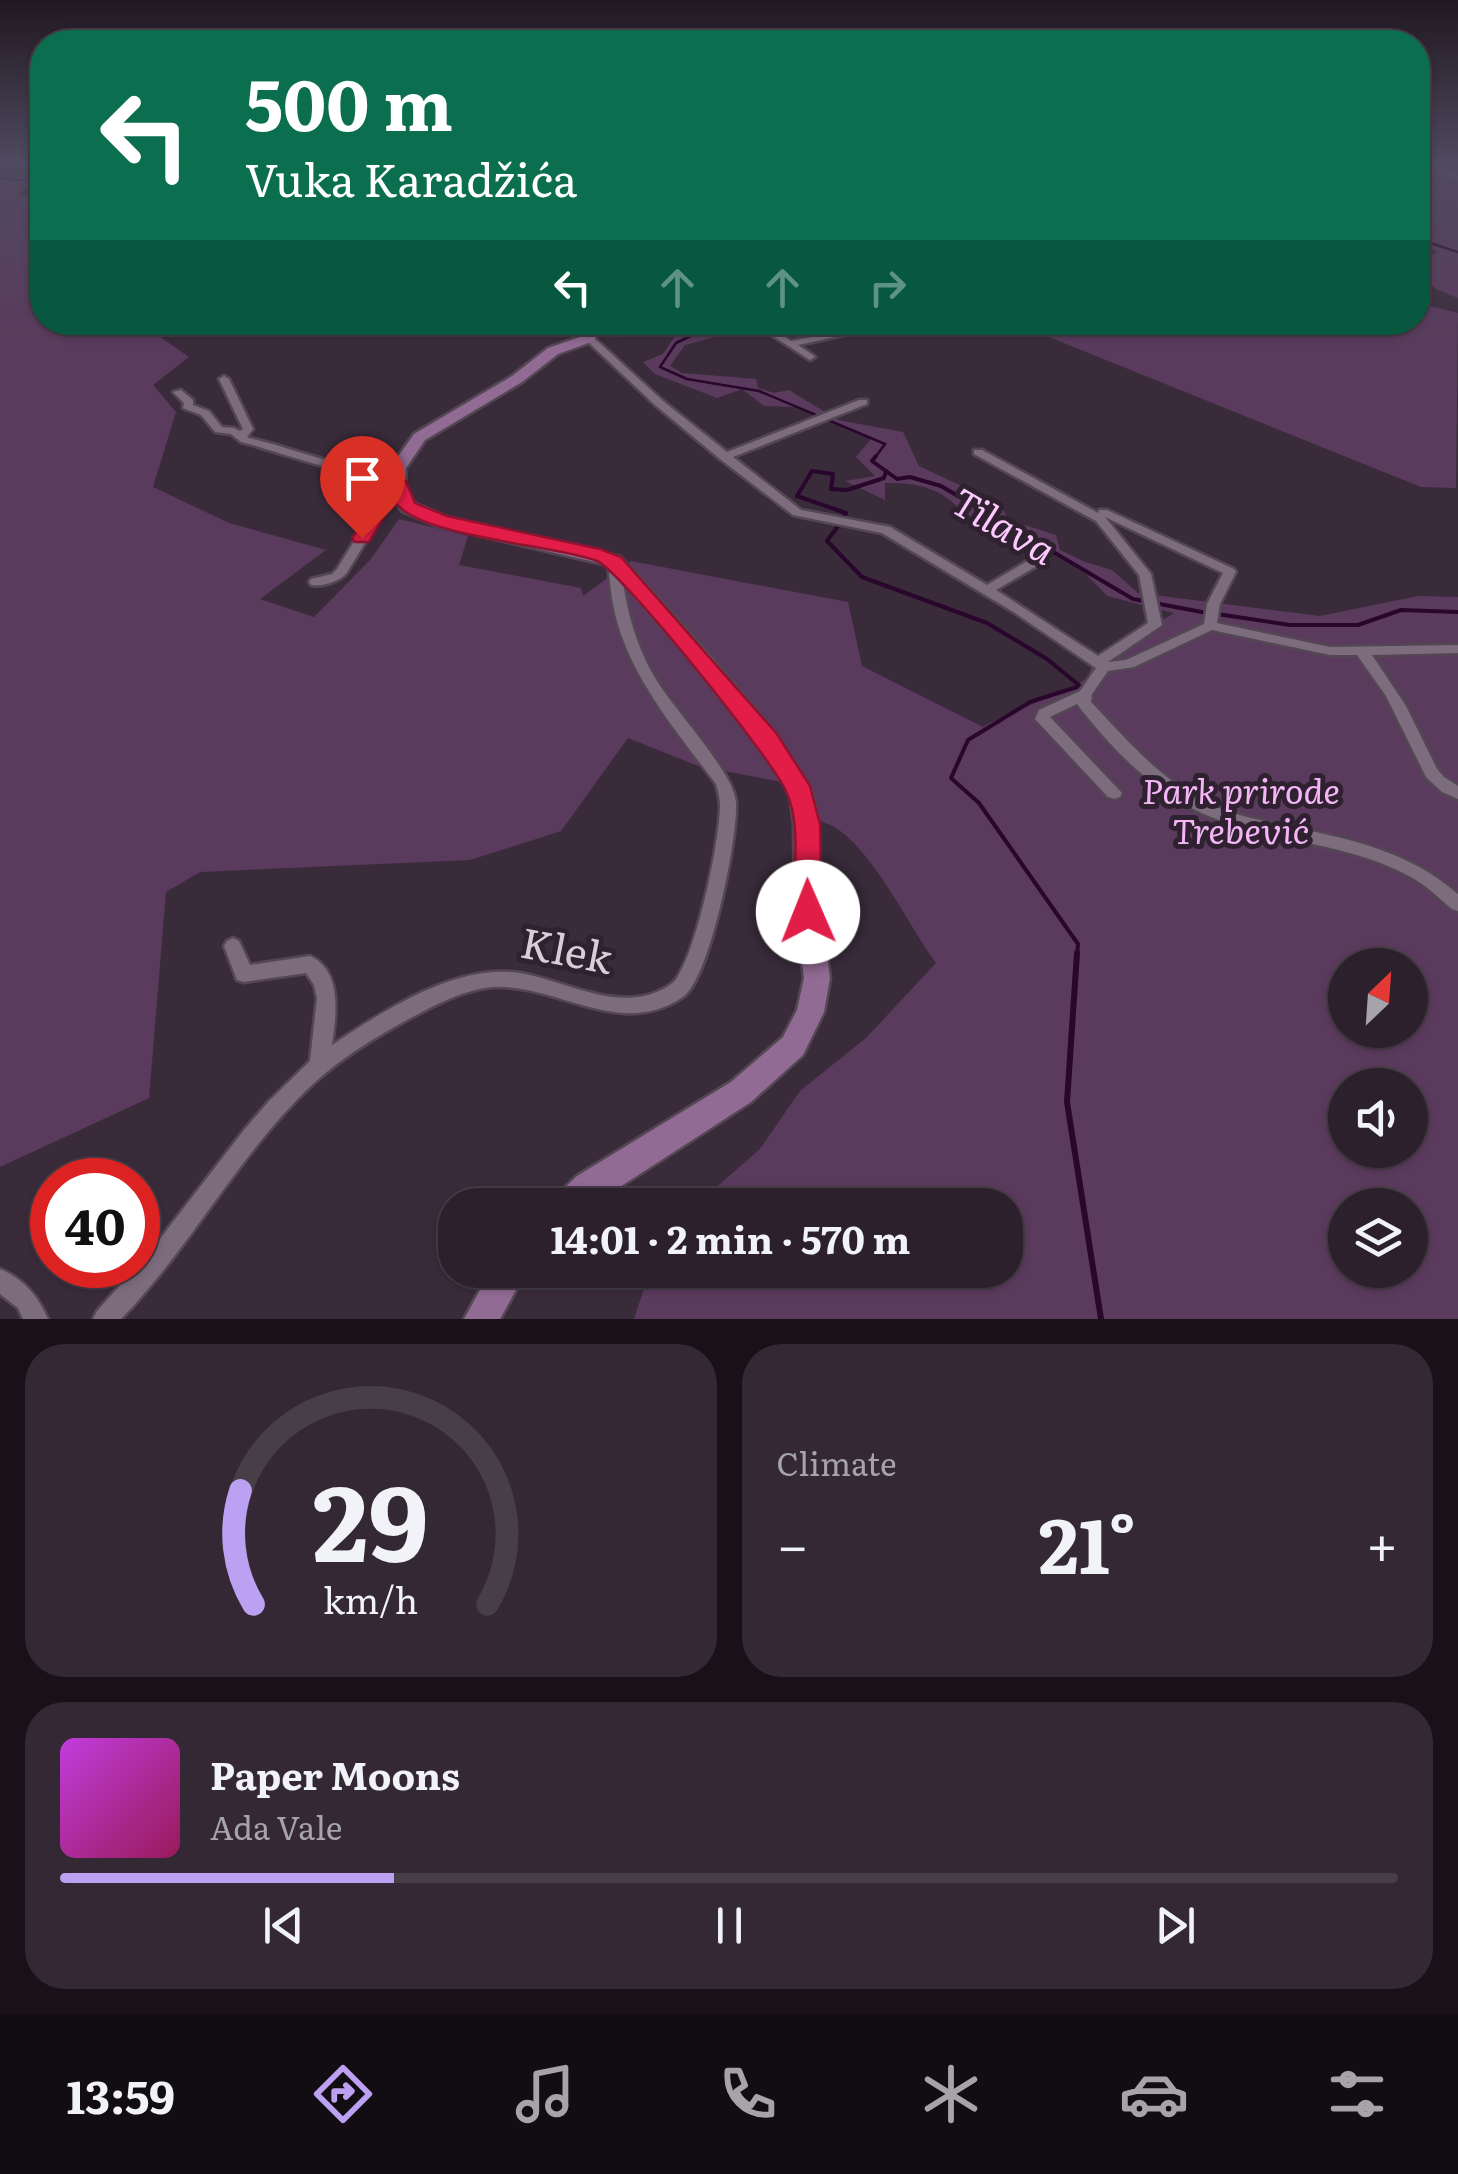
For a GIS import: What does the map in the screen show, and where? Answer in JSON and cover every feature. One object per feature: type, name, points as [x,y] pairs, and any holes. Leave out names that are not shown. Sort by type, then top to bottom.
[{"type":"street","points":[[315,582],[336,577],[342,571],[419,437],[518,379],[580,335]]},
{"type":"street","points":[[599,335],[724,458],[764,484],[797,513],[886,530],[1102,664],[1129,664],[1210,617],[1230,572],[1104,512]]},
{"type":"street","points":[[776,335],[810,357]]},
{"type":"street","points":[[791,344],[834,335]]},
{"type":"street","points":[[224,379],[248,429],[242,437]]},
{"type":"street","points":[[826,415],[854,390]]},
{"type":"street","points":[[178,392],[189,402],[187,406],[205,414],[220,430],[234,431],[242,437],[356,473],[396,478]]},
{"type":"street","points":[[724,458],[863,402]]},
{"type":"street","points":[[978,452],[1100,519],[1145,574],[1155,626],[1102,664],[1085,694],[1084,704],[1134,757],[1186,798],[1230,817],[1376,855],[1422,875],[1458,904]]},
{"type":"street","points":[[396,478],[397,491],[408,507],[430,517],[614,561],[768,740],[801,793],[806,824],[808,912],[817,978],[810,1012],[793,1046],[741,1092],[587,1188]]},
{"type":"street","points":[[988,590],[1043,557]]},
{"type":"street","name":"Klek","points":[[105,1319],[176,1242],[263,1124],[319,1066],[407,1012],[468,983],[506,978],[554,987],[602,1004],[632,1004],[656,1000],[678,990],[692,976],[726,827],[728,794],[722,780],[660,700],[629,647],[614,561]]},
{"type":"street","points":[[1210,617],[1330,651],[1458,648]]},
{"type":"street","points":[[1362,652],[1407,721],[1424,763],[1442,784],[1458,793]]},
{"type":"street","points":[[1085,694],[1044,714],[1042,719],[1114,793]]},
{"type":"street","points":[[233,946],[244,974],[310,964],[318,970],[326,994],[319,1066]]},
{"type":"street","points":[[0,1280],[26,1300],[36,1319]]},
{"type":"street","points":[[482,1319],[500,1288]]},
{"type":"green space","name":"Park prirode Trebević","points":[[0,224],[30,224],[30,335],[158,335],[189,357],[153,385],[176,412],[153,487],[229,523],[326,550],[260,599],[314,617],[371,559],[399,519],[468,536],[459,565],[581,588],[583,596],[631,561],[848,602],[862,666],[983,727],[1082,681],[1088,677],[1093,663],[1174,613],[1107,596],[1086,574],[1025,538],[1005,528],[973,524],[935,491],[912,484],[885,483],[885,500],[845,481],[875,476],[856,457],[872,438],[796,407],[764,406],[742,389],[717,398],[655,374],[643,362],[663,354],[676,335],[719,336],[685,345],[670,366],[682,373],[756,379],[758,388],[774,393],[789,390],[838,420],[903,432],[919,466],[1000,504],[1009,520],[1056,535],[1060,550],[1112,570],[1138,593],[1320,616],[1418,596],[1458,597],[1458,1319],[634,1319],[644,1288],[1023,1288],[1023,1188],[715,1188],[760,1149],[800,1091],[866,1038],[936,963],[866,856],[839,830],[802,814],[787,783],[698,766],[628,738],[561,831],[470,860],[200,872],[166,892],[149,1098],[0,1167]]},
{"type":"green space","points":[[1430,224],[1458,224],[1458,298],[1430,284],[1430,255],[1438,252],[1430,248]]},
{"type":"green space","points":[[1430,306],[1458,313],[1456,488],[1421,487],[1044,335],[1430,335]]},
{"type":"waterway","points":[[1430,243],[1458,252]]},
{"type":"waterway","name":"Tilava","points":[[693,335],[676,343],[660,367],[687,379],[759,391],[885,444],[874,459]]},
{"type":"waterway","name":"Tilava","points":[[876,456],[872,461],[886,471]]},
{"type":"waterway","points":[[843,517],[846,513],[797,496],[812,471],[833,474],[831,489],[847,490],[884,478],[886,471]]},
{"type":"waterway","name":"Tilava","points":[[886,471],[897,479],[910,477],[941,486],[1133,599],[1207,613]]},
{"type":"waterway","points":[[838,526],[827,541],[862,577],[987,623],[1047,659],[1080,686],[1030,702],[968,740],[951,778],[979,803],[1078,944],[1077,956]]},
{"type":"waterway","name":"Tilava","points":[[1217,614],[1290,625],[1358,625],[1401,610],[1458,612]]},
{"type":"waterway","points":[[1077,953],[1067,1102],[1101,1319]]},
{"type":"route","points":[[362,538],[397,481],[397,491],[408,507],[441,521],[614,561],[768,740],[801,793],[806,824],[808,912]]}]
